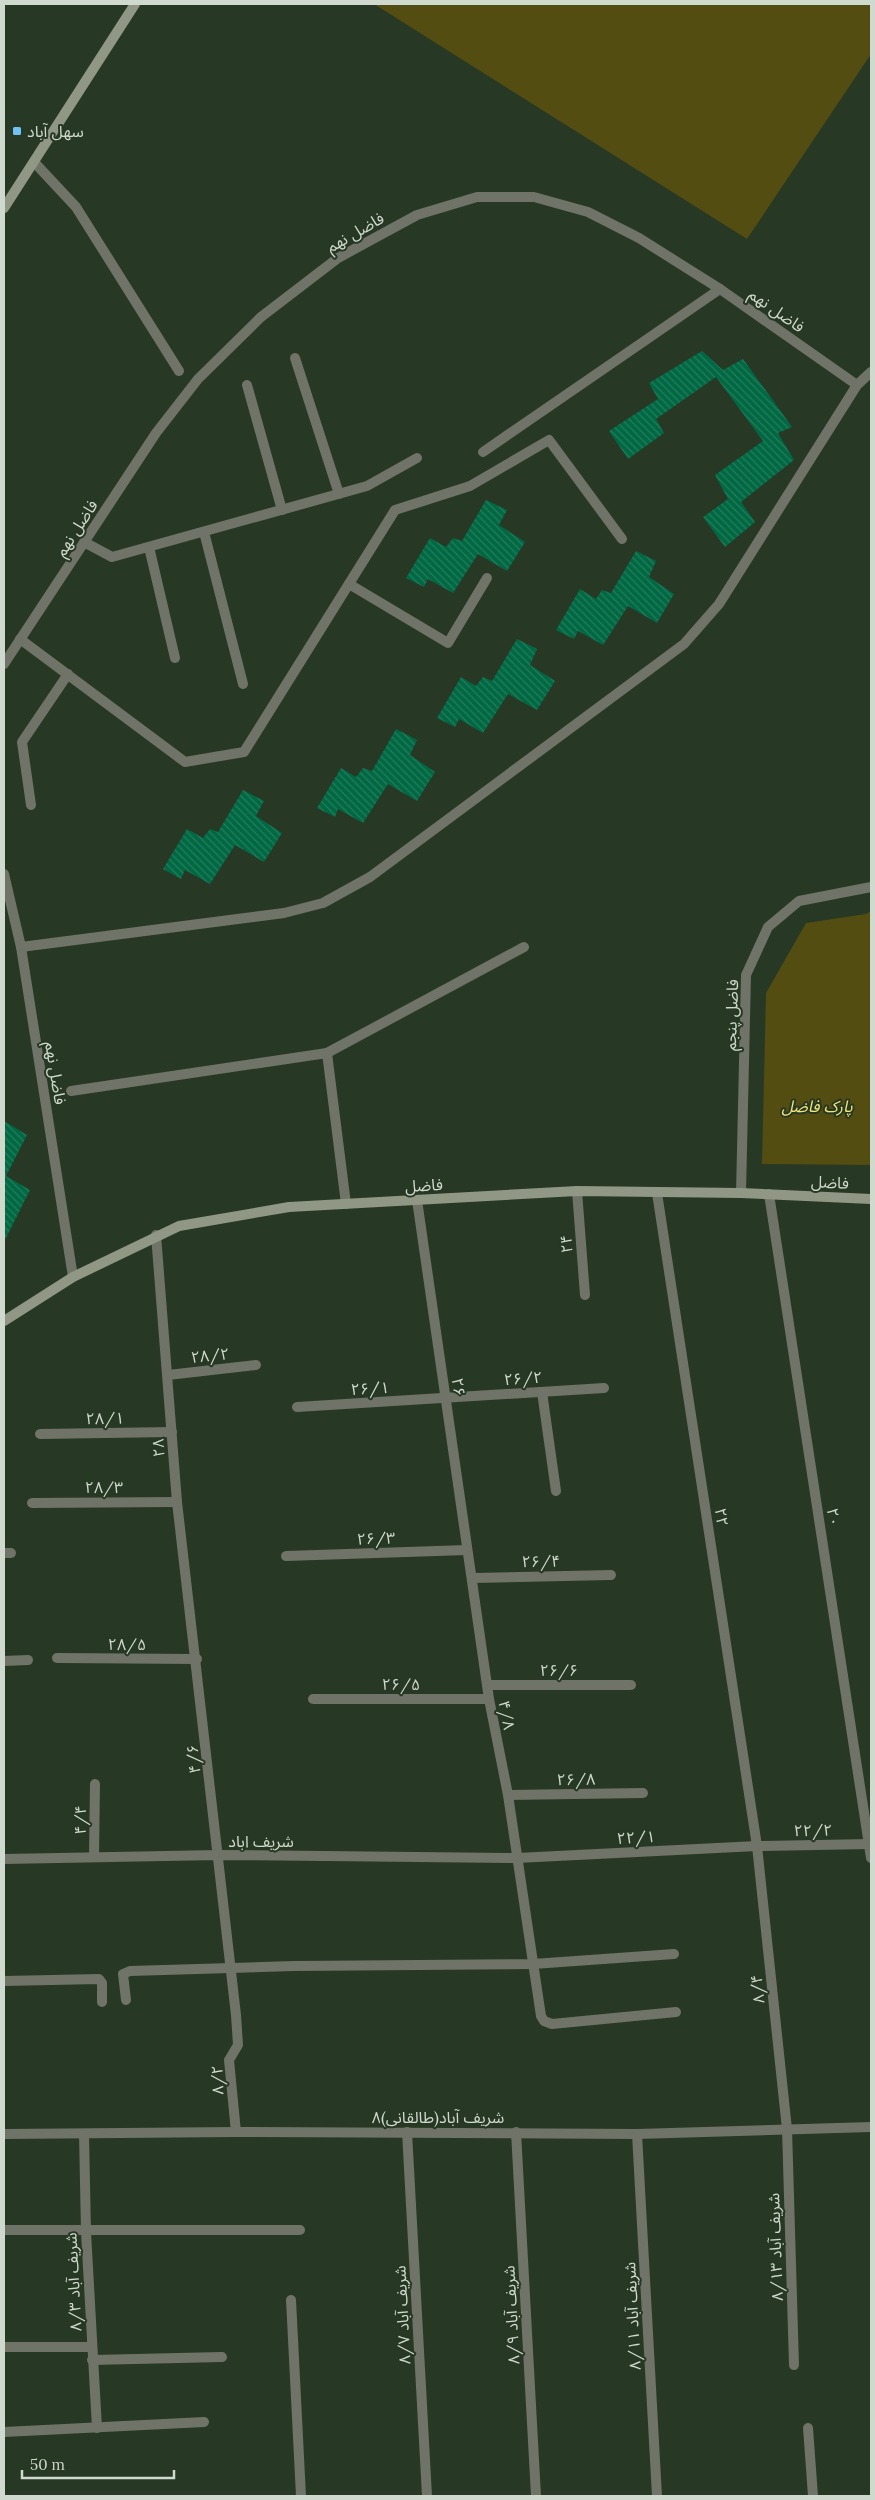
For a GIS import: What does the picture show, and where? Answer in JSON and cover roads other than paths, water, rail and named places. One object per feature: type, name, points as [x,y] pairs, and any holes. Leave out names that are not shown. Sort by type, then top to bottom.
[{"type":"main road","points":[[4,208],[135,4]]},
{"type":"main road","name":"فاضل","points":[[4,1320],[73,1277],[156,1235],[179,1226],[271,1210],[577,1191],[741,1193],[871,1199]]},
{"type":"street","points":[[34,162],[76,207],[179,371]]},
{"type":"street","name":"فاضل نهم","points":[[4,664],[156,433],[198,379],[261,317],[338,258],[417,215],[477,197],[534,197],[588,212],[639,238],[720,288],[857,385]]},
{"type":"street","points":[[483,452],[720,288]]},
{"type":"street","points":[[296,358],[339,494]]},
{"type":"street","points":[[21,947],[284,913],[323,903],[370,877],[684,644],[719,604],[857,385],[871,372]]},
{"type":"street","points":[[247,385],[282,510]]},
{"type":"street","points":[[20,639],[185,762],[244,752],[395,510],[470,486],[549,440],[622,539]]},
{"type":"street","points":[[84,542],[112,557],[366,486],[417,458]]},
{"type":"street","points":[[204,532],[243,684]]},
{"type":"street","points":[[149,547],[175,658]]},
{"type":"street","points":[[349,584],[448,642],[487,578]]},
{"type":"street","points":[[32,805],[22,742],[68,674]]},
{"type":"street","name":"فاضل نهم","points":[[4,874],[21,947],[73,1277]]},
{"type":"street","name":"فاضل پنجم","points":[[741,1193],[746,975],[768,927],[799,901],[871,887]]},
{"type":"street","points":[[71,1092],[327,1053],[524,947]]},
{"type":"street","points":[[327,1053],[346,1204]]},
{"type":"street","name":"۲۴","points":[[577,1191],[585,1296]]},
{"type":"street","name":"۲۲","points":[[657,1193],[757,1846]]},
{"type":"street","name":"۲۰","points":[[769,1194],[871,1858]]},
{"type":"street","name":"۲۶","points":[[417,1200],[467,1550],[473,1578]]},
{"type":"street","name":"۲۸","points":[[156,1235],[177,1502],[196,1659]]},
{"type":"street","name":"۲۸/۲","points":[[168,1375],[256,1365]]},
{"type":"street","name":"۲۶/۲","points":[[446,1398],[604,1388]]},
{"type":"street","points":[[542,1392],[556,1491]]},
{"type":"street","name":"۲۶/۱","points":[[297,1407],[446,1398]]},
{"type":"street","name":"۲۸/۱","points":[[40,1434],[172,1432]]},
{"type":"street","name":"۲۸/۳","points":[[32,1503],[177,1502]]},
{"type":"street","name":"۲۶/۳","points":[[286,1556],[467,1550]]},
{"type":"street","name":"۲۶/۴","points":[[473,1578],[611,1575]]},
{"type":"street","name":"۴/۸","points":[[473,1578],[489,1699],[508,1795],[541,2016],[544,2021],[552,2024],[676,2012]]},
{"type":"street","name":"۲۸/۵","points":[[57,1658],[196,1659]]},
{"type":"street","name":"۴/۶","points":[[196,1659],[231,1969]]},
{"type":"street","points":[[4,1660],[28,1660]]},
{"type":"street","name":"۲۶/۶","points":[[487,1686],[631,1685]]},
{"type":"street","name":"۲۶/۵","points":[[313,1699],[489,1699]]},
{"type":"street","name":"۴/۴","points":[[94,1857],[95,1784]]},
{"type":"street","name":"۲۶/۸","points":[[508,1795],[643,1794]]},
{"type":"street","name":"۲۲/۲","points":[[757,1846],[870,1844]]},
{"type":"street","name":"۲۲/۱","points":[[518,1858],[757,1846]]},
{"type":"street","name":"۸/۴","points":[[757,1846],[787,2129]]},
{"type":"street","name":"شریف اباد","points":[[4,1859],[219,1855],[518,1858]]},
{"type":"street","points":[[126,2000],[124,1974],[130,1972],[294,1966],[533,1964],[674,1954]]},
{"type":"street","name":"۸/۲","points":[[231,1969],[238,2045],[229,2060],[236,2132]]},
{"type":"street","points":[[4,1981],[99,1979],[102,1983],[102,2002]]},
{"type":"street","name":"۸شریف آباد(طالقانی)","points":[[4,2134],[516,2132],[637,2134],[871,2127]]},
{"type":"street","name":"شریف آباد ۸/۱۳","points":[[787,2129],[794,2365]]},
{"type":"street","name":"شریف آباد ۸/۷","points":[[407,2132],[427,2496]]},
{"type":"street","name":"شریف آباد ۸/۹","points":[[516,2132],[536,2496]]},
{"type":"street","name":"شریف آباد ۸/۳","points":[[84,2134],[86,2232],[97,2428]]},
{"type":"street","name":"شریف آباد ۸/۱۱","points":[[637,2134],[657,2496]]},
{"type":"street","points":[[4,2230],[86,2232],[300,2230]]},
{"type":"street","points":[[291,2300],[301,2496]]},
{"type":"street","points":[[4,2347],[92,2347]]},
{"type":"street","points":[[92,2360],[222,2358]]},
{"type":"street","points":[[4,2432],[204,2422]]},
{"type":"street","points":[[808,2428],[813,2496]]},
{"type":"place","name":"سهل آباد","points":[[17,131]]},
{"type":"park label","name":"پارک فاضل","points":[[817,1106]]}]
